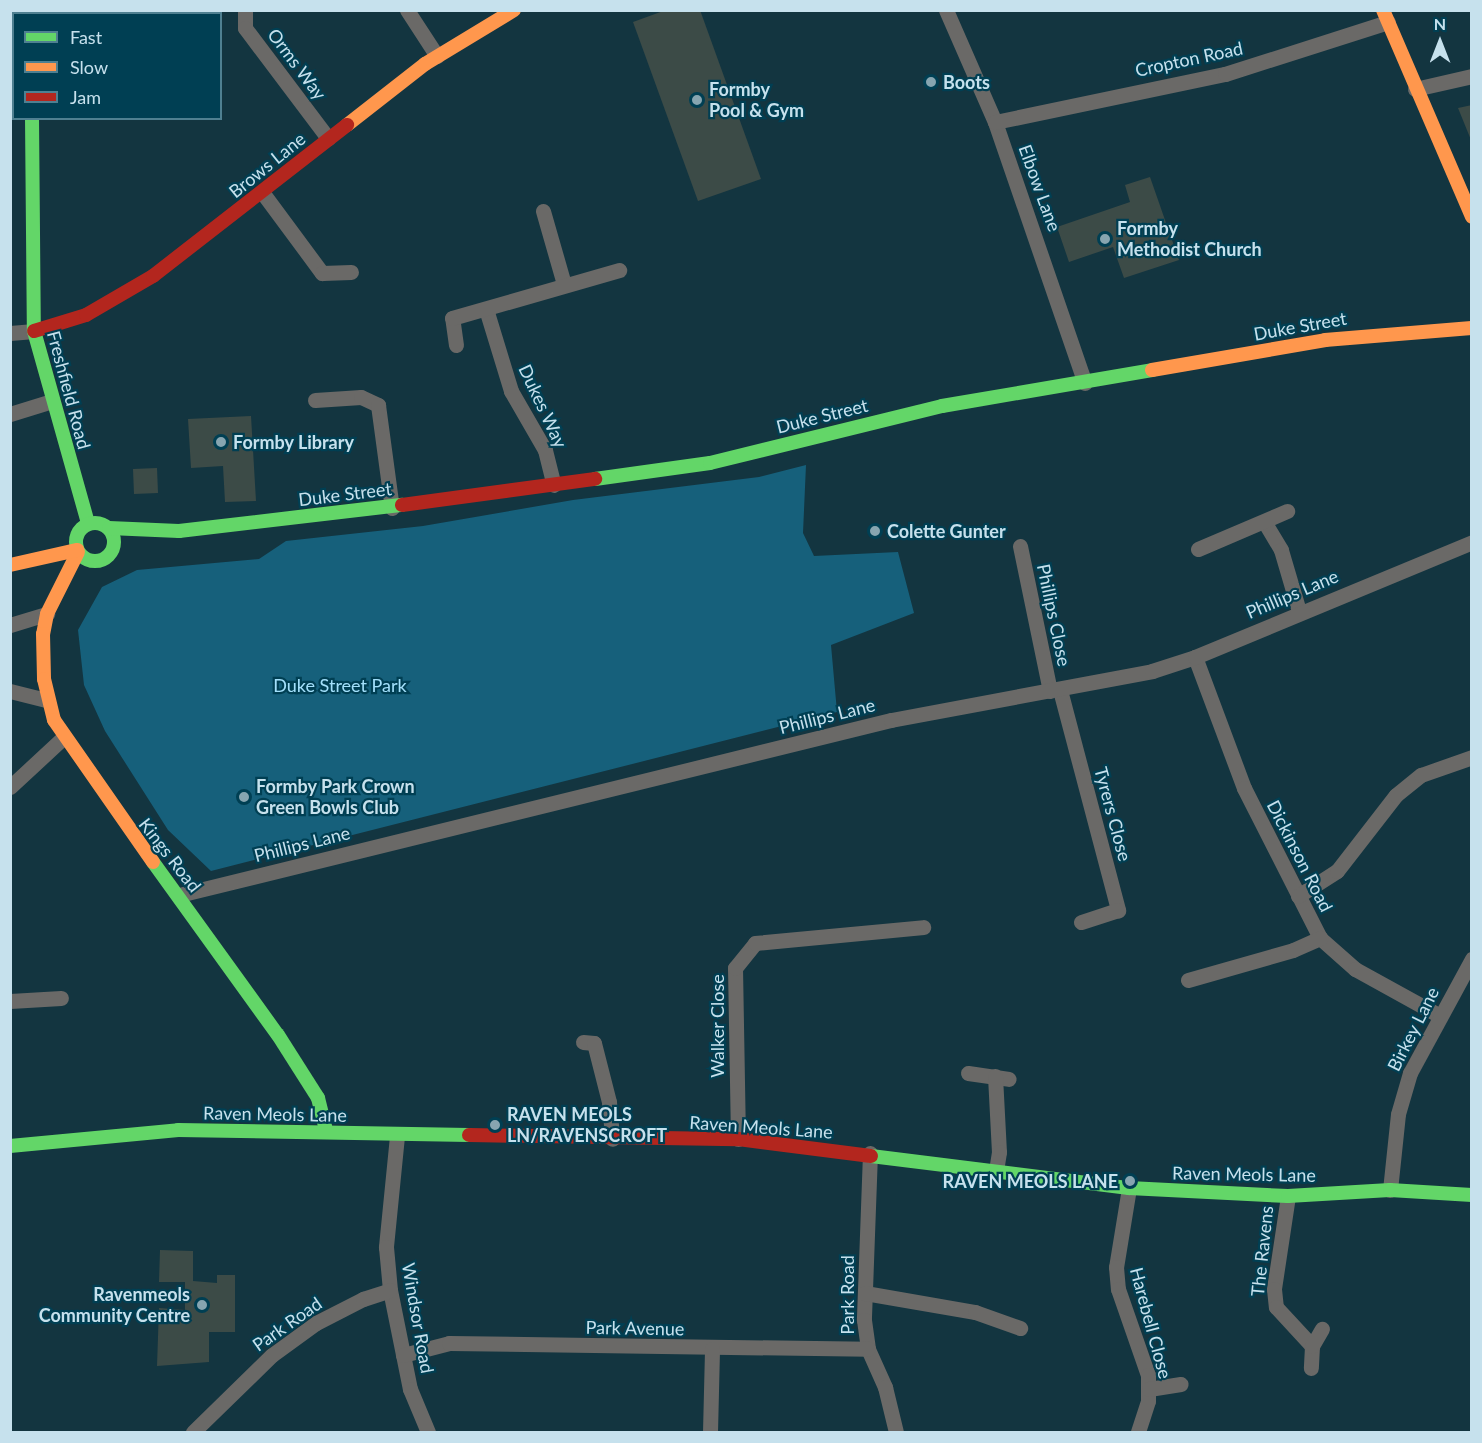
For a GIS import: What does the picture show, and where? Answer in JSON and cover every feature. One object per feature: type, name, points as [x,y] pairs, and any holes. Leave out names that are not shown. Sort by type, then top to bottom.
[{"type":"street","name":"Orms Way","points":[[245,10],[245,28],[328,138]]},
{"type":"street","points":[[407,10],[437,56]]},
{"type":"street","name":"Brows Lane","points":[[34,331],[86,315],[153,276],[328,138],[437,56],[514,10]]},
{"type":"street","name":"Elbow Lane","points":[[946,10],[995,122],[1085,383]]},
{"type":"street","points":[[1385,16],[1472,217]]},
{"type":"street","name":"Cropton Road","points":[[995,122],[1225,75],[1385,16]]},
{"type":"street","points":[[1415,89],[1472,76]]},
{"type":"street","name":"Freshfield Road","points":[[32,120],[34,331],[88,523]]},
{"type":"street","points":[[262,192],[322,273],[351,272]]},
{"type":"street","points":[[543,211],[564,284]]},
{"type":"street","points":[[456,345],[452,318],[619,270]]},
{"type":"street","name":"Dukes Way","points":[[486,309],[511,391],[545,450],[554,485]]},
{"type":"street","name":"Duke Street","points":[[109,528],[179,531],[392,508],[710,463],[942,406],[1326,340],[1472,328]]},
{"type":"street","points":[[10,333],[34,331]]},
{"type":"street","points":[[315,400],[361,397],[378,405],[392,508]]},
{"type":"street","points":[[10,414],[52,401]]},
{"type":"street","points":[[1198,549],[1265,523],[1287,511]]},
{"type":"street","points":[[10,565],[78,551],[93,561],[104,559],[112,551],[114,539],[109,528],[99,523],[88,523],[76,537],[78,551]]},
{"type":"street","points":[[1265,523],[1281,550],[1299,612]]},
{"type":"street","name":"Duke Street","points":[[112,551],[179,531]]},
{"type":"street","name":"Phillips Lane","points":[[179,894],[891,720],[1152,671],[1195,657],[1472,542]]},
{"type":"street","name":"Phillips Close","points":[[1020,546],[1055,691]]},
{"type":"street","name":"Kings Road","points":[[78,551],[47,614],[42,654],[47,700],[63,738],[118,818],[179,894],[318,1098],[326,1131]]},
{"type":"street","name":"Kings Road","points":[[61,586],[93,561]]},
{"type":"street","points":[[10,625],[47,614]]},
{"type":"street","name":"Dickinson Road","points":[[1195,657],[1244,788],[1320,938],[1355,969],[1440,1016]]},
{"type":"street","points":[[10,691],[47,700]]},
{"type":"street","name":"Tyrers Close","points":[[1055,691],[1118,910],[1081,922]]},
{"type":"street","points":[[10,787],[63,738]]},
{"type":"street","points":[[1298,896],[1337,870],[1396,795],[1421,775],[1472,757]]},
{"type":"street","name":"Walker Close","points":[[738,1139],[735,968],[755,943],[923,927]]},
{"type":"street","points":[[1188,980],[1293,950],[1320,938]]},
{"type":"street","name":"Birkey Lane","points":[[1390,1190],[1398,1114],[1410,1073],[1472,959]]},
{"type":"street","points":[[10,1000],[61,998]]},
{"type":"street","points":[[583,1042],[594,1043],[609,1102],[612,1139]]},
{"type":"street","points":[[968,1073],[1002,1077],[996,1171]]},
{"type":"street","name":"Raven Meols Lane","points":[[10,1146],[178,1130],[326,1131],[397,1136],[738,1139],[870,1153],[1129,1188],[1288,1196],[1390,1190],[1472,1195]]},
{"type":"street","name":"Windsor Road","points":[[397,1136],[386,1247],[390,1290],[410,1389],[428,1432]]},
{"type":"street","name":"Park Road","points":[[870,1153],[865,1293],[868,1349],[885,1387],[896,1432]]},
{"type":"street","name":"Harebell Close","points":[[1129,1188],[1118,1239],[1117,1278],[1143,1357],[1149,1389],[1138,1432]]},
{"type":"street","name":"The Ravens","points":[[1288,1196],[1274,1289],[1276,1307],[1312,1346]]},
{"type":"street","name":"Park Road","points":[[202,1430],[272,1355],[316,1323],[390,1290]]},
{"type":"street","points":[[865,1293],[975,1312],[1020,1328]]},
{"type":"street","points":[[1311,1368],[1312,1346],[1322,1329]]},
{"type":"street","name":"Park Avenue","points":[[403,1355],[449,1343],[712,1349],[868,1349]]},
{"type":"street","points":[[710,1432],[712,1349]]},
{"type":"street","points":[[1149,1389],[1181,1384]]},
{"type":"green space","name":"Duke Street Park","points":[[806,465],[803,533],[814,556],[898,552],[914,613],[831,645],[837,712],[211,871],[168,830],[105,731],[84,685],[78,630],[102,587],[137,570],[259,559],[286,541],[423,526],[573,500],[759,477]]},
{"type":"building","name":"Formby Pool & Gym","points":[[666,10],[700,10],[761,179],[698,201],[633,22]]},
{"type":"building","points":[[1472,105],[1472,140],[1471,140],[1458,108]]},
{"type":"building","points":[[1150,177],[1179,260],[1124,278],[1113,247],[1069,262],[1057,227],[1130,202],[1125,185]]},
{"type":"building","name":"Formby Library","points":[[251,416],[256,501],[225,502],[223,466],[191,468],[188,419]]},
{"type":"building","points":[[157,468],[158,493],[134,494],[133,469]]},
{"type":"building","name":"Ravenmeols Community Centre","points":[[160,1250],[193,1251],[193,1281],[217,1283],[217,1275],[235,1275],[235,1332],[209,1332],[209,1362],[157,1366],[159,1308],[185,1310],[185,1282],[159,1282]]},
{"type":"traffic: fast","points":[[32,120],[34,331],[88,523]]},
{"type":"traffic: fast","points":[[595,479],[710,463],[942,406],[1152,370]]},
{"type":"traffic: fast","points":[[109,528],[179,531],[402,505]]},
{"type":"traffic: fast","points":[[95,523],[109,528],[114,542],[109,556],[95,561],[81,556],[76,542],[81,528],[95,523]]},
{"type":"traffic: fast","points":[[153,862],[278,1035],[318,1098],[326,1131]]},
{"type":"traffic: fast","points":[[10,1146],[178,1130],[469,1135]]},
{"type":"traffic: fast","points":[[871,1156],[1129,1188],[1288,1196],[1390,1190],[1472,1195]]},
{"type":"traffic: slow","points":[[347,125],[425,64],[514,10]]},
{"type":"traffic: slow","points":[[1383,10],[1472,217]]},
{"type":"traffic: slow","points":[[1152,370],[1325,340],[1472,328]]},
{"type":"traffic: slow","points":[[10,565],[77,550]]},
{"type":"traffic: slow","points":[[78,552],[47,614],[43,634],[44,679],[54,720],[153,862]]},
{"type":"traffic: jam","points":[[34,331],[86,315],[153,276],[347,125]]},
{"type":"traffic: jam","points":[[402,505],[595,479]]},
{"type":"traffic: jam","points":[[469,1135],[738,1139],[871,1156]]},
{"type":"place","name":"Boots","points":[[931,82]]},
{"type":"place","name":"Formby Pool & Gym","points":[[697,100]]},
{"type":"place","name":"Formby Methodist Church","points":[[1105,239]]},
{"type":"place","name":"Formby Library","points":[[221,442]]},
{"type":"place","name":"Colette Gunter","points":[[875,531]]},
{"type":"place","name":"Formby Park Crown Green Bowls Club","points":[[244,797]]},
{"type":"place","name":"RAVEN MEOLS LN/RAVENSCROFT","points":[[495,1125]]},
{"type":"place","name":"RAVEN MEOLS LANE","points":[[1130,1181]]},
{"type":"place","name":"Ravenmeols Community Centre","points":[[202,1305]]}]
